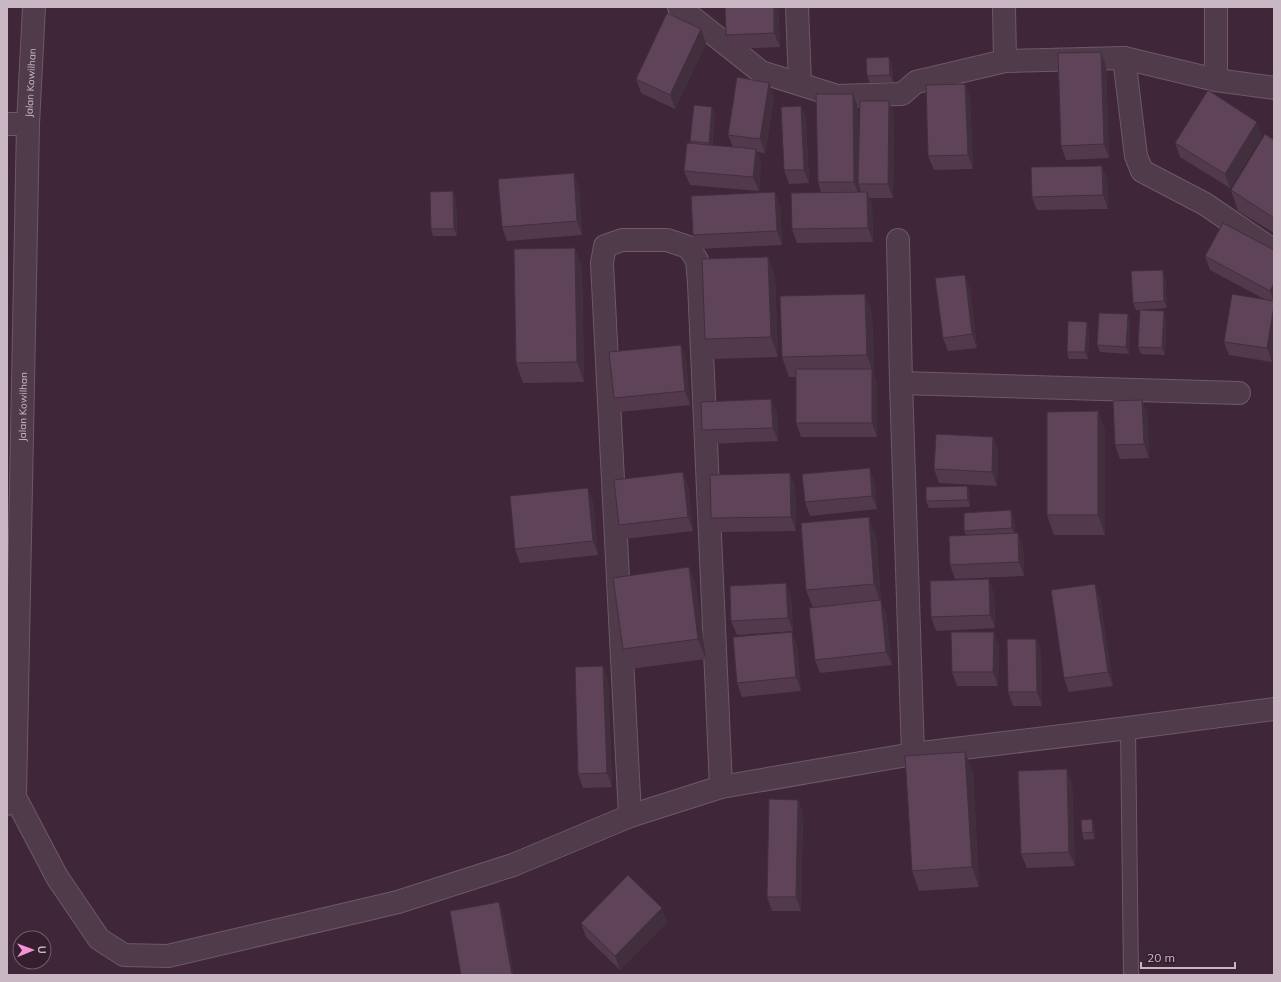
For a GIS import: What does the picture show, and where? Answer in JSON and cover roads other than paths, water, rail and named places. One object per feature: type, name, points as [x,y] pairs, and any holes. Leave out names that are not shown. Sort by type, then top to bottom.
[{"type":"street","name":"Jalan Kowilhan","points":[[11,800],[18,124],[34,7]]},
{"type":"street","points":[[679,7],[761,72],[837,96],[902,94],[916,82],[1005,61],[1124,58],[1216,80],[1274,88]]},
{"type":"street","points":[[797,7],[800,84]]},
{"type":"street","points":[[1004,7],[1005,61]]},
{"type":"street","points":[[1216,7],[1216,80]]},
{"type":"street","points":[[1124,58],[1136,156],[1142,171],[1205,204],[1274,250]]},
{"type":"street","points":[[630,816],[602,263],[604,246],[622,240],[666,240],[688,247],[697,260],[700,291],[722,787]]},
{"type":"street","points":[[898,240],[913,754]]},
{"type":"street","points":[[901,383],[1239,393]]},
{"type":"street","points":[[11,800],[57,877],[99,939],[124,955],[168,956],[398,902],[513,866],[630,816],[722,787],[913,754],[1274,709]]},
{"type":"lane","points":[[1128,728],[1131,975]]}]
